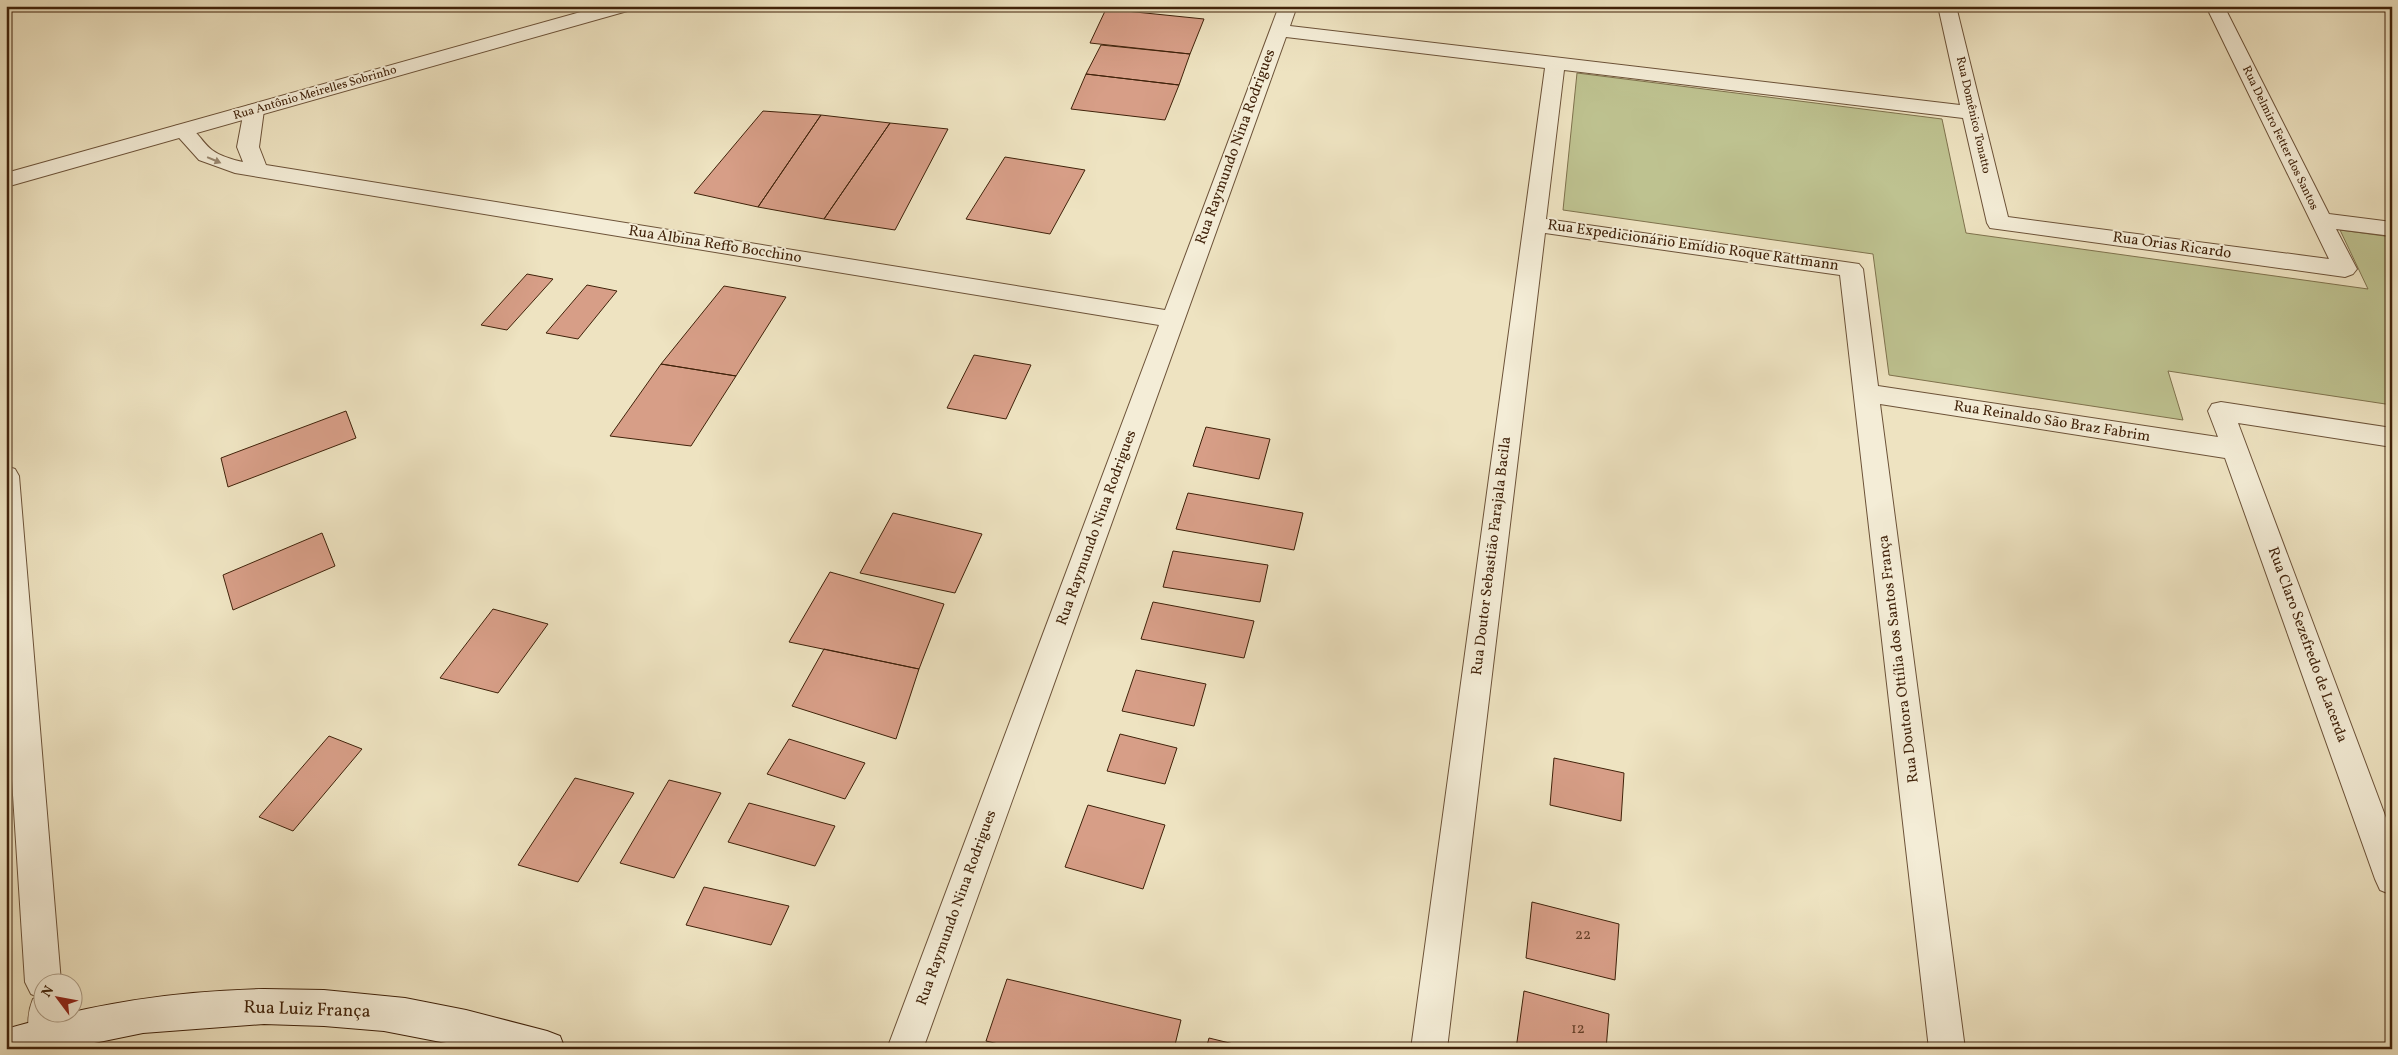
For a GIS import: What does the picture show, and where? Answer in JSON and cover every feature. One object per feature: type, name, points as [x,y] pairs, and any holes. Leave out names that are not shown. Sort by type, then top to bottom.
[{"type":"street","name":"Rua Antônio Meirelles Sobrinho","points":[[6,180],[624,6]]},
{"type":"street","name":"Rua Domênico Tonatto","points":[[1947,6],[1998,224]]},
{"type":"street","name":"Rua Delmiro Fetter dos Santos","points":[[2215,6],[2345,269]]},
{"type":"street","points":[[1284,18],[1555,63],[1972,112]]},
{"type":"street","name":"Rua Raymundo Nina Rodrigues","points":[[905,1049],[1284,18]]},
{"type":"street","name":"Rua Doutor Sebastião Farajala Bacila","points":[[1429,1049],[1555,63]]},
{"type":"street","points":[[254,110],[248,147],[257,171]]},
{"type":"street","name":"Rua Albina Reffo Bocchino","points":[[182,130],[206,156],[234,167],[1173,319]]},
{"type":"street","points":[[2320,220],[2392,229]]},
{"type":"street","name":"Rua Expedicionário Emídio Roque Rattmann","points":[[1534,224],[1851,269]]},
{"type":"street","name":"Rua Orias Ricardo","points":[[1998,224],[2345,269]]},
{"type":"street","name":"Rua Doutora Ottília dos Santos França","points":[[1851,269],[1946,1049]]},
{"type":"street","name":"Rua Reinaldo São Braz Fabrim","points":[[1867,393],[2236,450]]},
{"type":"street","name":"Rua Claro Sezefredo de Lacerda","points":[[2392,438],[2222,411],[2392,879]]},
{"type":"street","points":[[6,476],[42,972]]},
{"type":"street","name":"Rua Luiz França","points":[[6,1047],[46,1024],[272,1006],[385,1013],[488,1034],[547,1049]]},
{"type":"green space","points":[[1577,73],[1942,119],[1966,233],[2368,289],[2340,230],[2392,237],[2392,405],[2168,371],[2183,420],[1889,375],[1873,254],[1563,210]]},
{"type":"building","points":[[1106,9],[1204,19],[1190,54],[1090,43]]},
{"type":"building","points":[[1101,45],[1190,54],[1179,85],[1086,74]]},
{"type":"building","points":[[1086,74],[1179,85],[1165,120],[1071,109]]},
{"type":"building","points":[[763,111],[821,115],[758,207],[694,193]]},
{"type":"building","points":[[821,115],[890,123],[824,219],[758,207]]},
{"type":"building","points":[[890,123],[948,129],[895,230],[824,219]]},
{"type":"building","points":[[1005,157],[1085,170],[1050,234],[966,219]]},
{"type":"building","points":[[527,274],[553,279],[507,330],[481,325]]},
{"type":"building","points":[[587,285],[617,291],[578,339],[546,333]]},
{"type":"building","points":[[724,286],[786,297],[736,376],[661,364]]},
{"type":"building","points":[[974,355],[1031,365],[1006,419],[947,408]]},
{"type":"building","points":[[661,364],[736,376],[691,446],[610,436]]},
{"type":"building","points":[[346,411],[356,438],[228,487],[221,458]]},
{"type":"building","points":[[1206,427],[1270,439],[1259,479],[1193,466]]},
{"type":"building","points":[[1188,493],[1303,513],[1294,550],[1176,529]]},
{"type":"building","points":[[893,513],[982,534],[955,593],[860,573]]},
{"type":"building","points":[[322,533],[335,566],[233,610],[223,575]]},
{"type":"building","points":[[1173,551],[1268,565],[1260,602],[1163,587]]},
{"type":"building","points":[[830,572],[944,604],[919,669],[789,642]]},
{"type":"building","points":[[1153,602],[1254,621],[1244,658],[1141,639]]},
{"type":"building","points":[[493,609],[548,624],[498,693],[440,678]]},
{"type":"building","points":[[824,649],[919,669],[896,739],[792,706]]},
{"type":"building","points":[[1136,670],[1206,684],[1194,726],[1122,711]]},
{"type":"building","points":[[1120,734],[1177,748],[1165,784],[1107,771]]},
{"type":"building","points":[[329,736],[362,749],[293,831],[259,817]]},
{"type":"building","points":[[789,739],[865,763],[845,799],[767,774]]},
{"type":"building","points":[[1554,758],[1624,773],[1621,821],[1550,805]]},
{"type":"building","points":[[575,778],[634,793],[578,882],[518,865]]},
{"type":"building","points":[[669,780],[721,793],[674,878],[620,863]]},
{"type":"building","points":[[749,803],[835,826],[815,866],[728,842]]},
{"type":"building","points":[[1088,805],[1165,825],[1143,889],[1065,867]]},
{"type":"building","points":[[704,887],[789,906],[771,945],[686,925]]},
{"type":"building","points":[[1532,902],[1619,924],[1615,980],[1526,958]]},
{"type":"building","points":[[1007,979],[1181,1020],[1174,1049],[1019,1049],[986,1041]]},
{"type":"building","points":[[1524,991],[1609,1014],[1606,1049],[1516,1049]]},
{"type":"building","points":[[1209,1038],[1254,1049],[1206,1049]]}]
